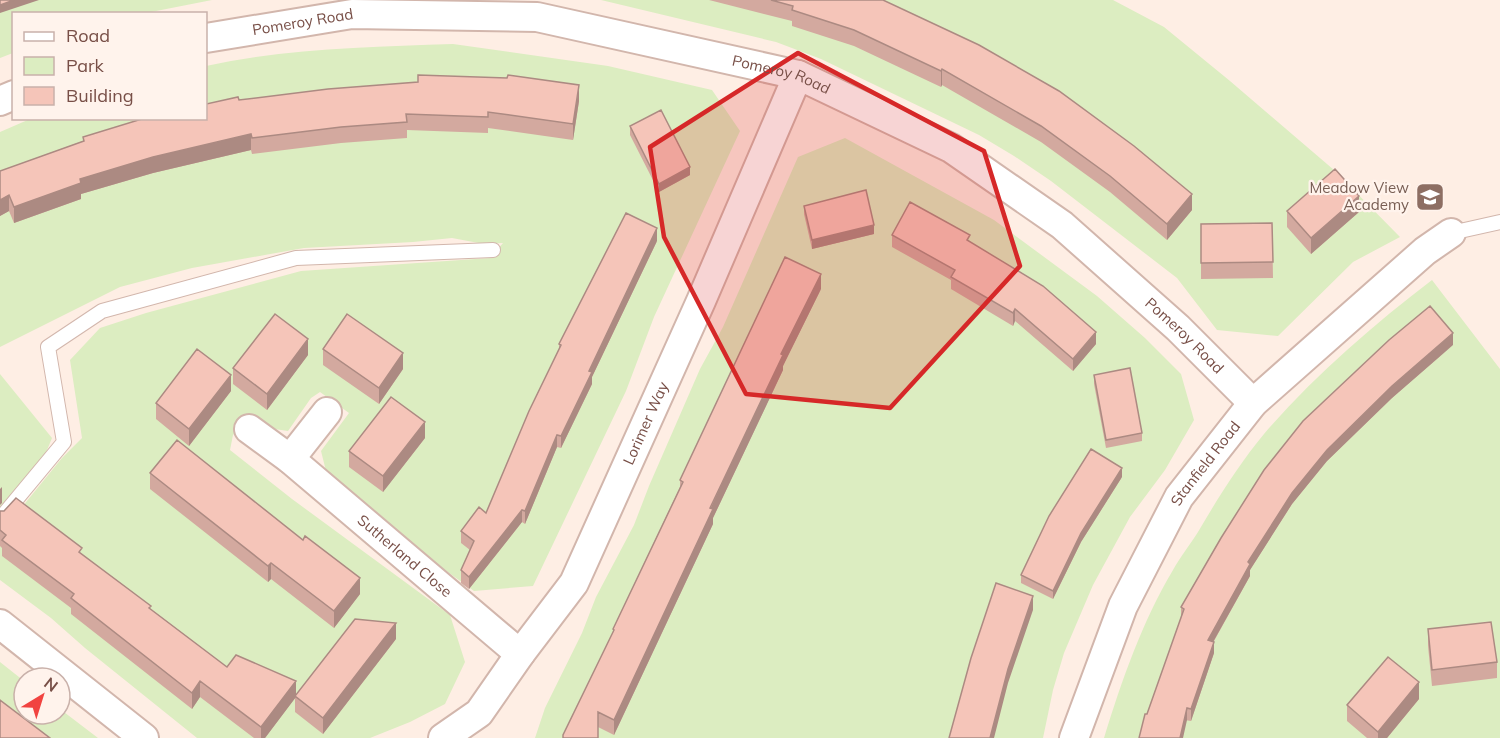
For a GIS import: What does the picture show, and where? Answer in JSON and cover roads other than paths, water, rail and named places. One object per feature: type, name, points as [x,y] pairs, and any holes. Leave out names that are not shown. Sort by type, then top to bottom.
[{"type":"street","name":"Pomeroy Road","points":[[207,38],[352,14],[537,9],[798,75],[951,148],[1062,225],[1178,328],[1253,403]]},
{"type":"street","name":"Lorimer Way","points":[[443,738],[478,713],[574,583],[701,301],[798,75]]},
{"type":"street","name":"Stanfield Road","points":[[1074,738],[1123,606],[1179,496],[1253,403],[1425,251],[1451,234]]},
{"type":"street","points":[[290,459],[327,412]]},
{"type":"street","name":"Sutherland Close","points":[[249,429],[290,459],[520,654]]},
{"type":"street","points":[[0,624],[144,738]]},
{"type":"lane","points":[[1451,234],[1500,222]]},
{"type":"lane","points":[[0,519],[64,442],[48,347],[102,311],[296,258],[493,250]]},
{"type":"place","name":"Meadow View Academy","points":[[1430,197]]}]
